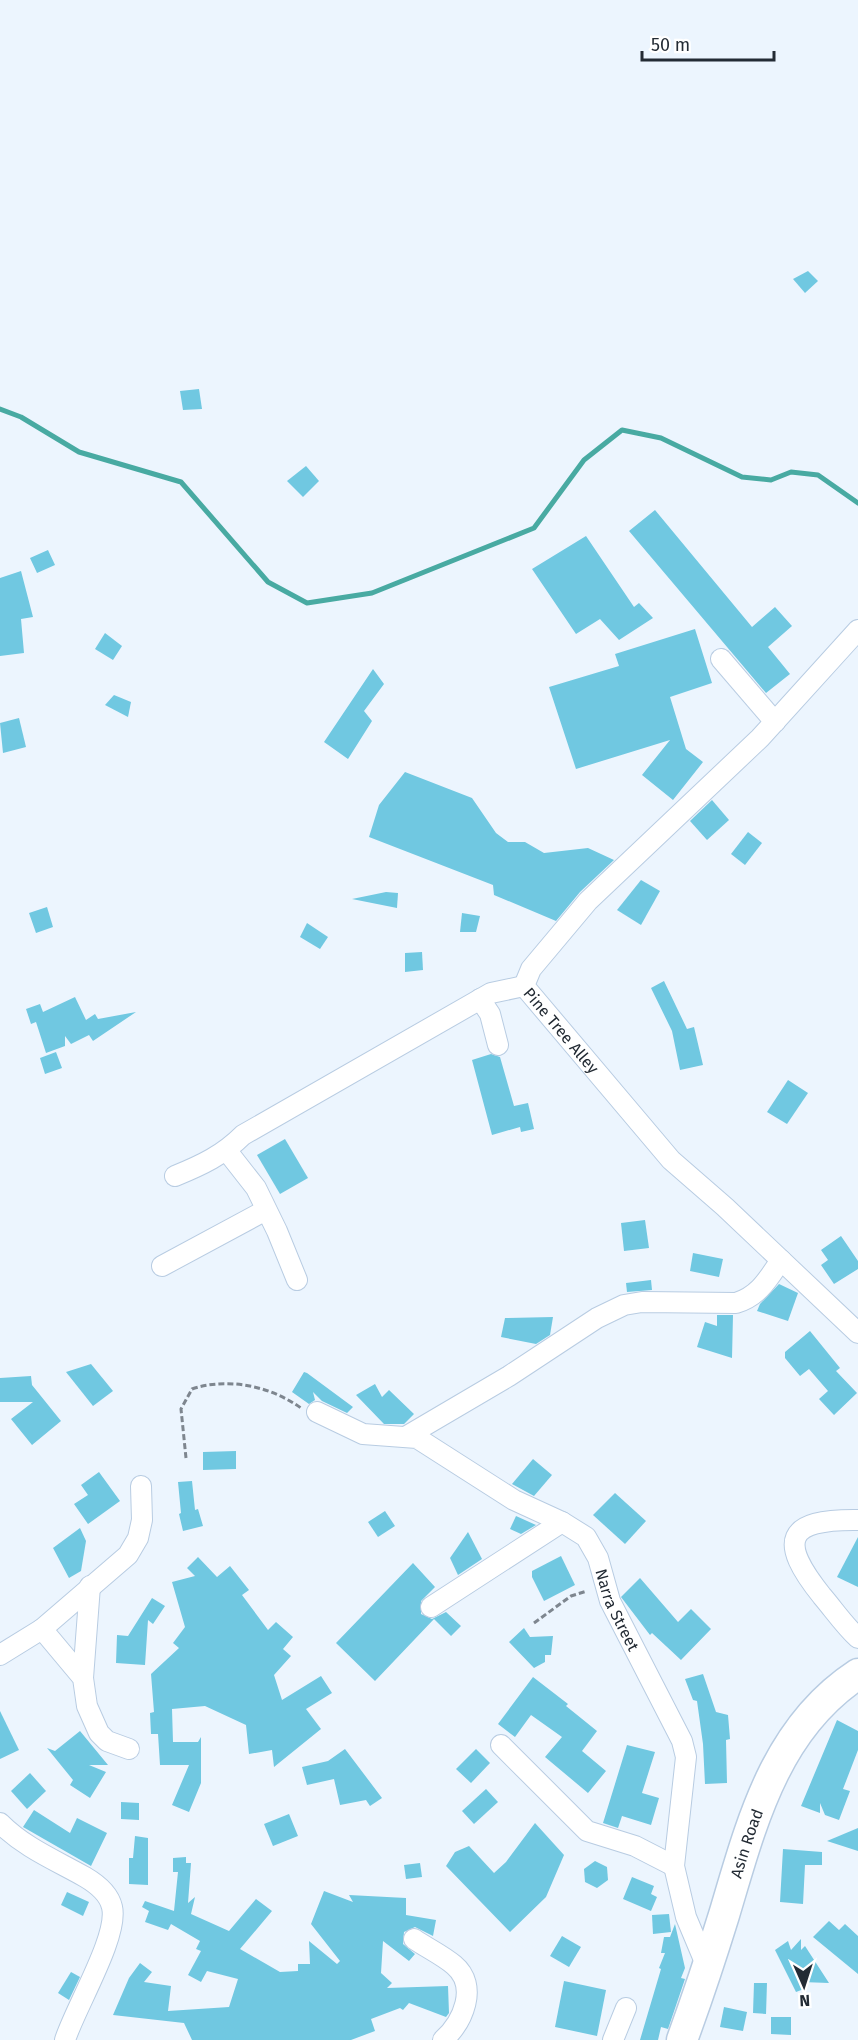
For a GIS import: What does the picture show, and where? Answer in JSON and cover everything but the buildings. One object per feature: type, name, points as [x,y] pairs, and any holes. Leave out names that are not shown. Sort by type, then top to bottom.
[{"type":"main road","name":"Asin Road","points":[[682,2040],[764,1789],[794,1735],[823,1702],[856,1682]]},
{"type":"street","name":"Pine Tree Alley","points":[[858,630],[775,722],[588,901],[531,969],[524,986],[671,1160],[858,1333]]},
{"type":"street","points":[[721,659],[775,722]]},
{"type":"street","points":[[175,1176],[204,1165],[227,1151],[243,1135],[491,993],[524,986]]},
{"type":"street","points":[[480,999],[489,1014],[498,1045]]},
{"type":"street","points":[[227,1151],[256,1188],[297,1280]]},
{"type":"street","points":[[162,1266],[266,1210]]},
{"type":"street","points":[[407,1436],[509,1376],[597,1318],[624,1305],[642,1302],[736,1303],[760,1291],[781,1260]]},
{"type":"street","name":"Narra Street","points":[[317,1413],[363,1434],[407,1436],[432,1446],[514,1500],[577,1530],[592,1545],[610,1601],[682,1741],[686,1757],[674,1866],[686,1917],[707,1967]]},
{"type":"street","points":[[0,1654],[42,1629],[128,1555],[138,1538],[142,1520],[141,1486]]},
{"type":"street","points":[[858,1520],[818,1522],[802,1530],[793,1548],[804,1574],[858,1638]]},
{"type":"street","points":[[431,1607],[562,1522]]},
{"type":"street","points":[[90,1586],[83,1678],[87,1706],[99,1733],[107,1741],[129,1749]]},
{"type":"street","points":[[42,1629],[83,1678]]},
{"type":"street","points":[[501,1745],[587,1831],[635,1846],[674,1866]]},
{"type":"street","points":[[0,1823],[30,1848],[87,1878],[105,1892],[112,1906],[113,1919],[107,1941],[64,2040]]},
{"type":"street","points":[[414,1939],[456,1966],[464,1979],[467,1992],[465,2009],[443,2040]]},
{"type":"street","points":[[613,2040],[626,2008]]},
{"type":"path","points":[[186,1458],[181,1409],[192,1389],[212,1382],[250,1386],[280,1396],[306,1412],[317,1413]]},
{"type":"path","points":[[534,1623],[571,1596],[590,1590],[610,1601]]},
{"type":"waterway","points":[[0,409],[21,417],[79,452],[181,482],[268,582],[307,603],[372,593],[534,528],[584,460],[622,430],[661,438],[742,477],[771,480],[791,472],[818,475],[858,503]]}]
